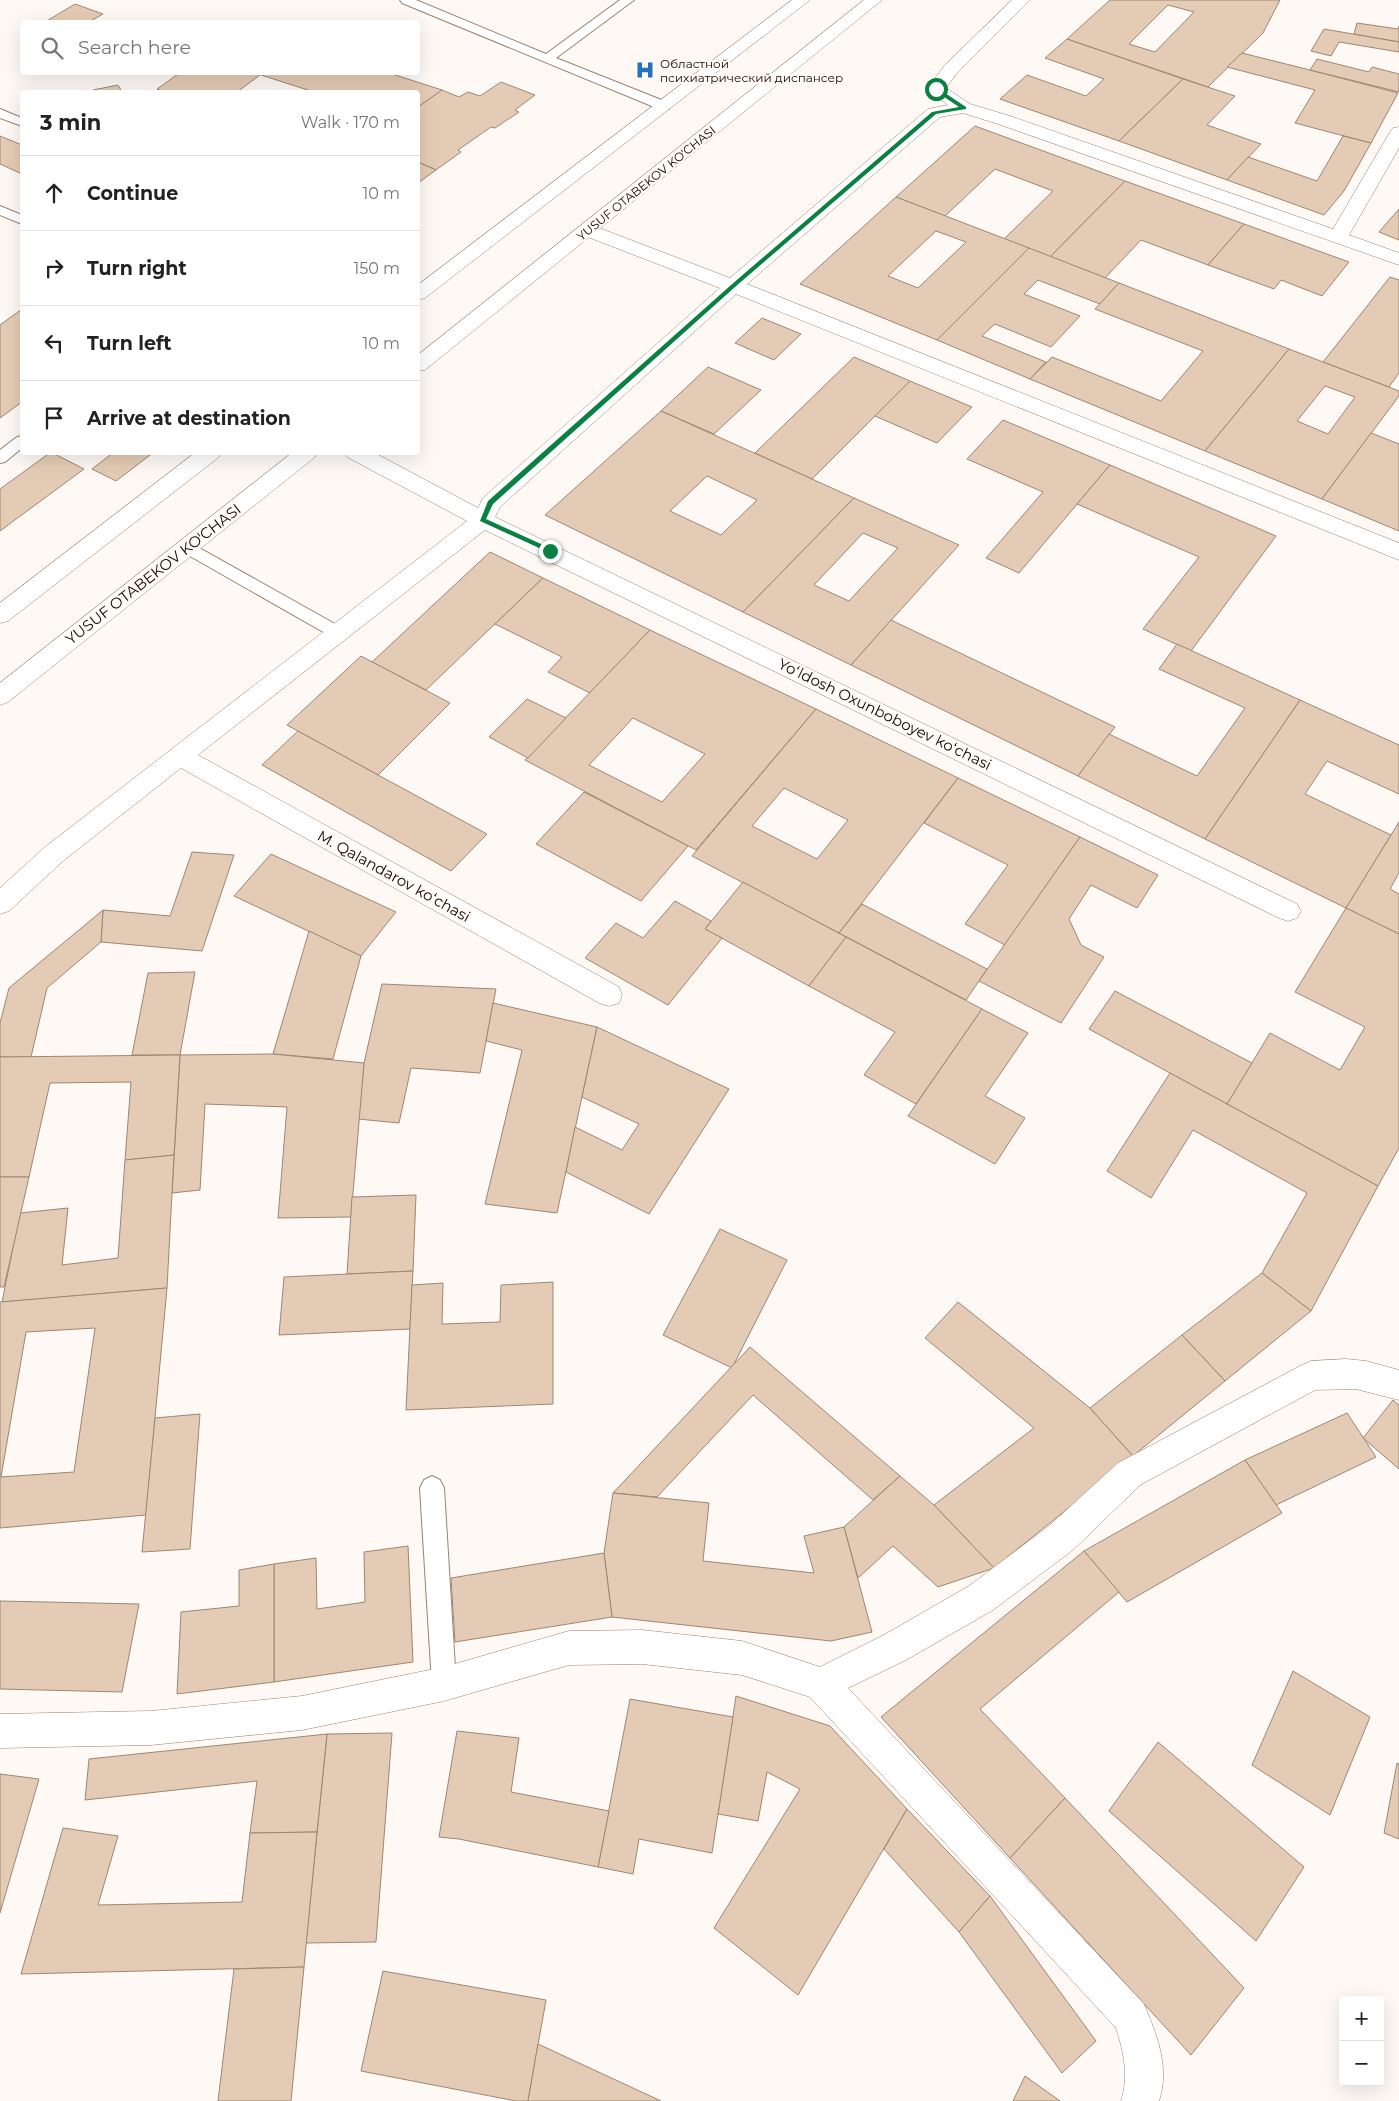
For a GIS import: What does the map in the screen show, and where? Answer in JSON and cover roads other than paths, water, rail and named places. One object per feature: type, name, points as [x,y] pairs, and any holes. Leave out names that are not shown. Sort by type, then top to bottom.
[{"type":"street","points":[[420,289],[802,0]]},
{"type":"street","name":"YUSUF OTABEKOV KO'CHASI","points":[[420,363],[874,0]]},
{"type":"street","points":[[1022,0],[951,69],[936,89],[964,108],[1004,120],[1399,259]]},
{"type":"street","points":[[0,904],[54,854],[482,520],[491,503],[733,286],[934,113],[964,108]]},
{"type":"street","points":[[1338,237],[1399,132]]},
{"type":"street","points":[[588,230],[1399,552]]},
{"type":"street","points":[[0,615],[207,455]]},
{"type":"street","name":"YUSUF OTABEKOV KO'CHASI","points":[[0,696],[303,455]]},
{"type":"street","name":"Yoʻldosh Oxunboboyev koʻchasi","points":[[361,455],[482,520],[1288,910]]},
{"type":"street","name":"M. Qalandarov koʻchasi","points":[[180,756],[609,995]]},
{"type":"street","points":[[821,1684],[894,1648],[980,1598],[1061,1538],[1129,1474],[1311,1376],[1334,1373],[1370,1375],[1399,1385]]},
{"type":"street","points":[[0,1731],[151,1728],[302,1713],[444,1684],[569,1648],[642,1647],[742,1658],[821,1684],[1130,2017],[1144,2056],[1145,2091],[1140,2101]]},
{"type":"lane","points":[[406,0],[664,106]]},
{"type":"lane","points":[[547,59],[628,0]]},
{"type":"lane","points":[[0,113],[20,121]]},
{"type":"lane","points":[[0,210],[20,219]]},
{"type":"lane","points":[[0,458],[20,443]]},
{"type":"lane","points":[[187,547],[338,633]]},
{"type":"lane","points":[[432,1488],[444,1684]]},
{"type":"place","name":"Областной психиатрический диспансер","points":[[645,70]]}]
